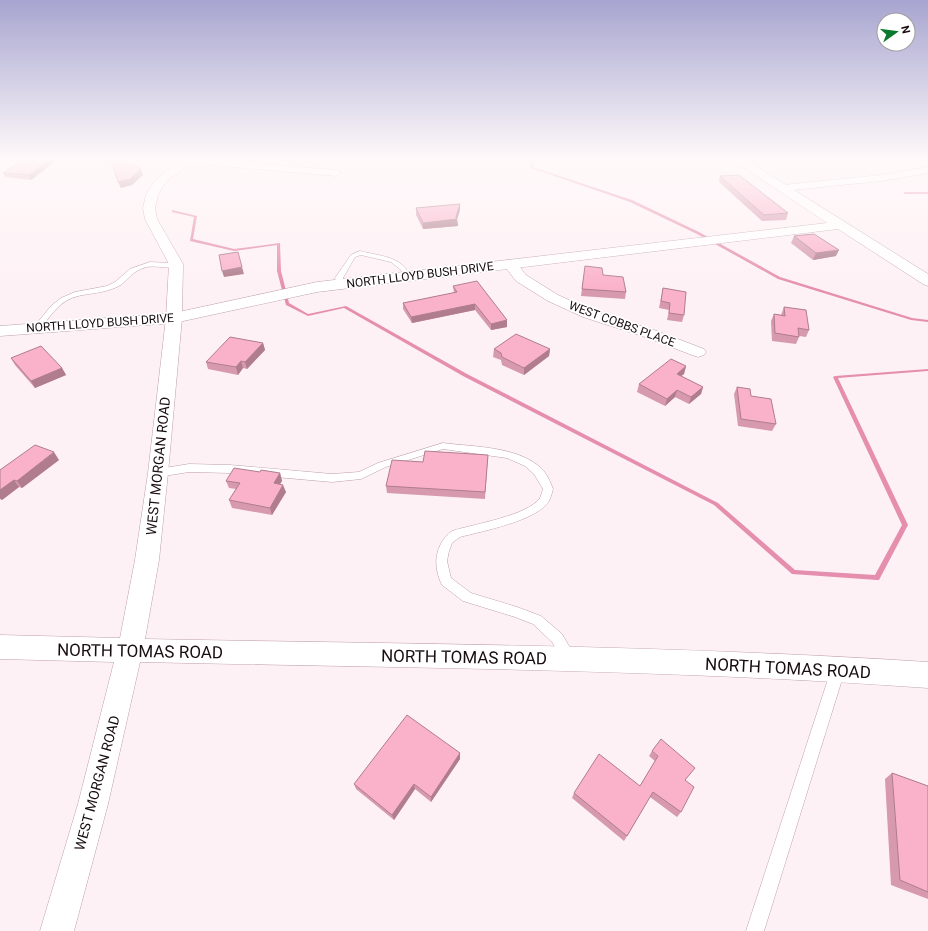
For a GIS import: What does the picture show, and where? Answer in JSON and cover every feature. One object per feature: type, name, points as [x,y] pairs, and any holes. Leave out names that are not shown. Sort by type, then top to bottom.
[{"type":"street","points":[[151,201],[149,208],[151,219],[176,266]]},
{"type":"street","points":[[804,201],[928,281]]},
{"type":"street","name":"NORTH LLOYD BUSH DRIVE","points":[[0,331],[174,318],[278,294],[340,284],[841,225]]},
{"type":"street","name":"WEST COBBS PLACE","points":[[510,264],[521,278],[553,298],[588,314],[651,334],[698,352]]},
{"type":"street","name":"WEST MORGAN ROAD","points":[[57,931],[93,804],[130,651],[147,560],[158,473],[174,318],[176,266]]},
{"type":"street","name":"NORTH TOMAS ROAD","points":[[0,647],[756,665],[928,675]]},
{"type":"lane","points":[[340,284],[339,278],[351,262],[353,256],[360,253],[393,260],[404,269],[407,276]]},
{"type":"lane","points":[[37,328],[48,313],[65,298],[74,294],[94,292],[116,286],[125,275],[146,264],[157,263],[176,266]]},
{"type":"lane","points":[[158,473],[189,468],[230,468],[332,478],[361,475],[382,465],[443,446],[509,455],[529,464],[538,471],[548,489],[545,499],[536,508],[520,516],[456,534],[448,540],[443,551],[441,561],[446,581],[467,597],[517,612],[537,620],[557,638],[570,660]]},
{"type":"lane","points":[[755,931],[838,670]]},
{"type":"building","points":[[749,201],[773,201],[788,213],[764,215]]},
{"type":"building","points":[[460,204],[456,217],[457,219],[423,223],[416,208]]},
{"type":"building","points":[[814,234],[839,250],[816,253],[794,236]]},
{"type":"building","points":[[238,252],[242,267],[222,271],[219,255]]},
{"type":"building","points":[[585,266],[602,268],[603,275],[623,277],[626,292],[582,289]]},
{"type":"building","points":[[477,281],[507,320],[491,324],[475,304],[411,317],[403,303],[457,292],[453,286]]},
{"type":"building","points":[[663,288],[686,292],[684,315],[669,313],[670,303],[661,301]]},
{"type":"building","points":[[784,307],[806,310],[809,330],[798,328],[799,337],[775,333],[774,314],[785,316]]},
{"type":"building","points":[[516,334],[550,349],[524,368],[502,357],[501,353],[494,349]]},
{"type":"building","points":[[230,337],[263,343],[245,362],[241,361],[236,367],[206,362]]},
{"type":"building","points":[[41,346],[62,368],[31,381],[11,358]]},
{"type":"building","points":[[671,359],[686,366],[677,374],[703,387],[691,397],[677,390],[667,399],[639,384]]},
{"type":"building","points":[[737,387],[750,389],[751,396],[771,399],[776,424],[741,419]]},
{"type":"building","points":[[35,445],[54,452],[17,481],[14,480],[0,490],[0,470]]},
{"type":"building","points":[[425,451],[488,455],[485,492],[386,486],[392,460],[423,462]]},
{"type":"building","points":[[234,468],[280,473],[274,483],[283,485],[270,508],[229,500],[240,483],[226,481]]},
{"type":"building","points":[[407,715],[460,753],[431,797],[414,784],[392,815],[354,784]]},
{"type":"building","points":[[661,739],[695,768],[685,780],[694,787],[681,812],[653,792],[627,836],[574,793],[599,754],[640,786],[658,756],[652,751]]},
{"type":"building","points":[[892,773],[928,786],[928,892],[900,880]]},
{"type":"waterway","points":[[632,201],[698,233],[779,278],[912,319],[928,321]]},
{"type":"waterway","points":[[173,211],[196,217],[191,240],[234,250],[279,244],[279,271],[287,304],[308,315],[345,307],[465,375],[716,504],[794,572],[877,578],[905,525],[835,377],[928,370]]}]
